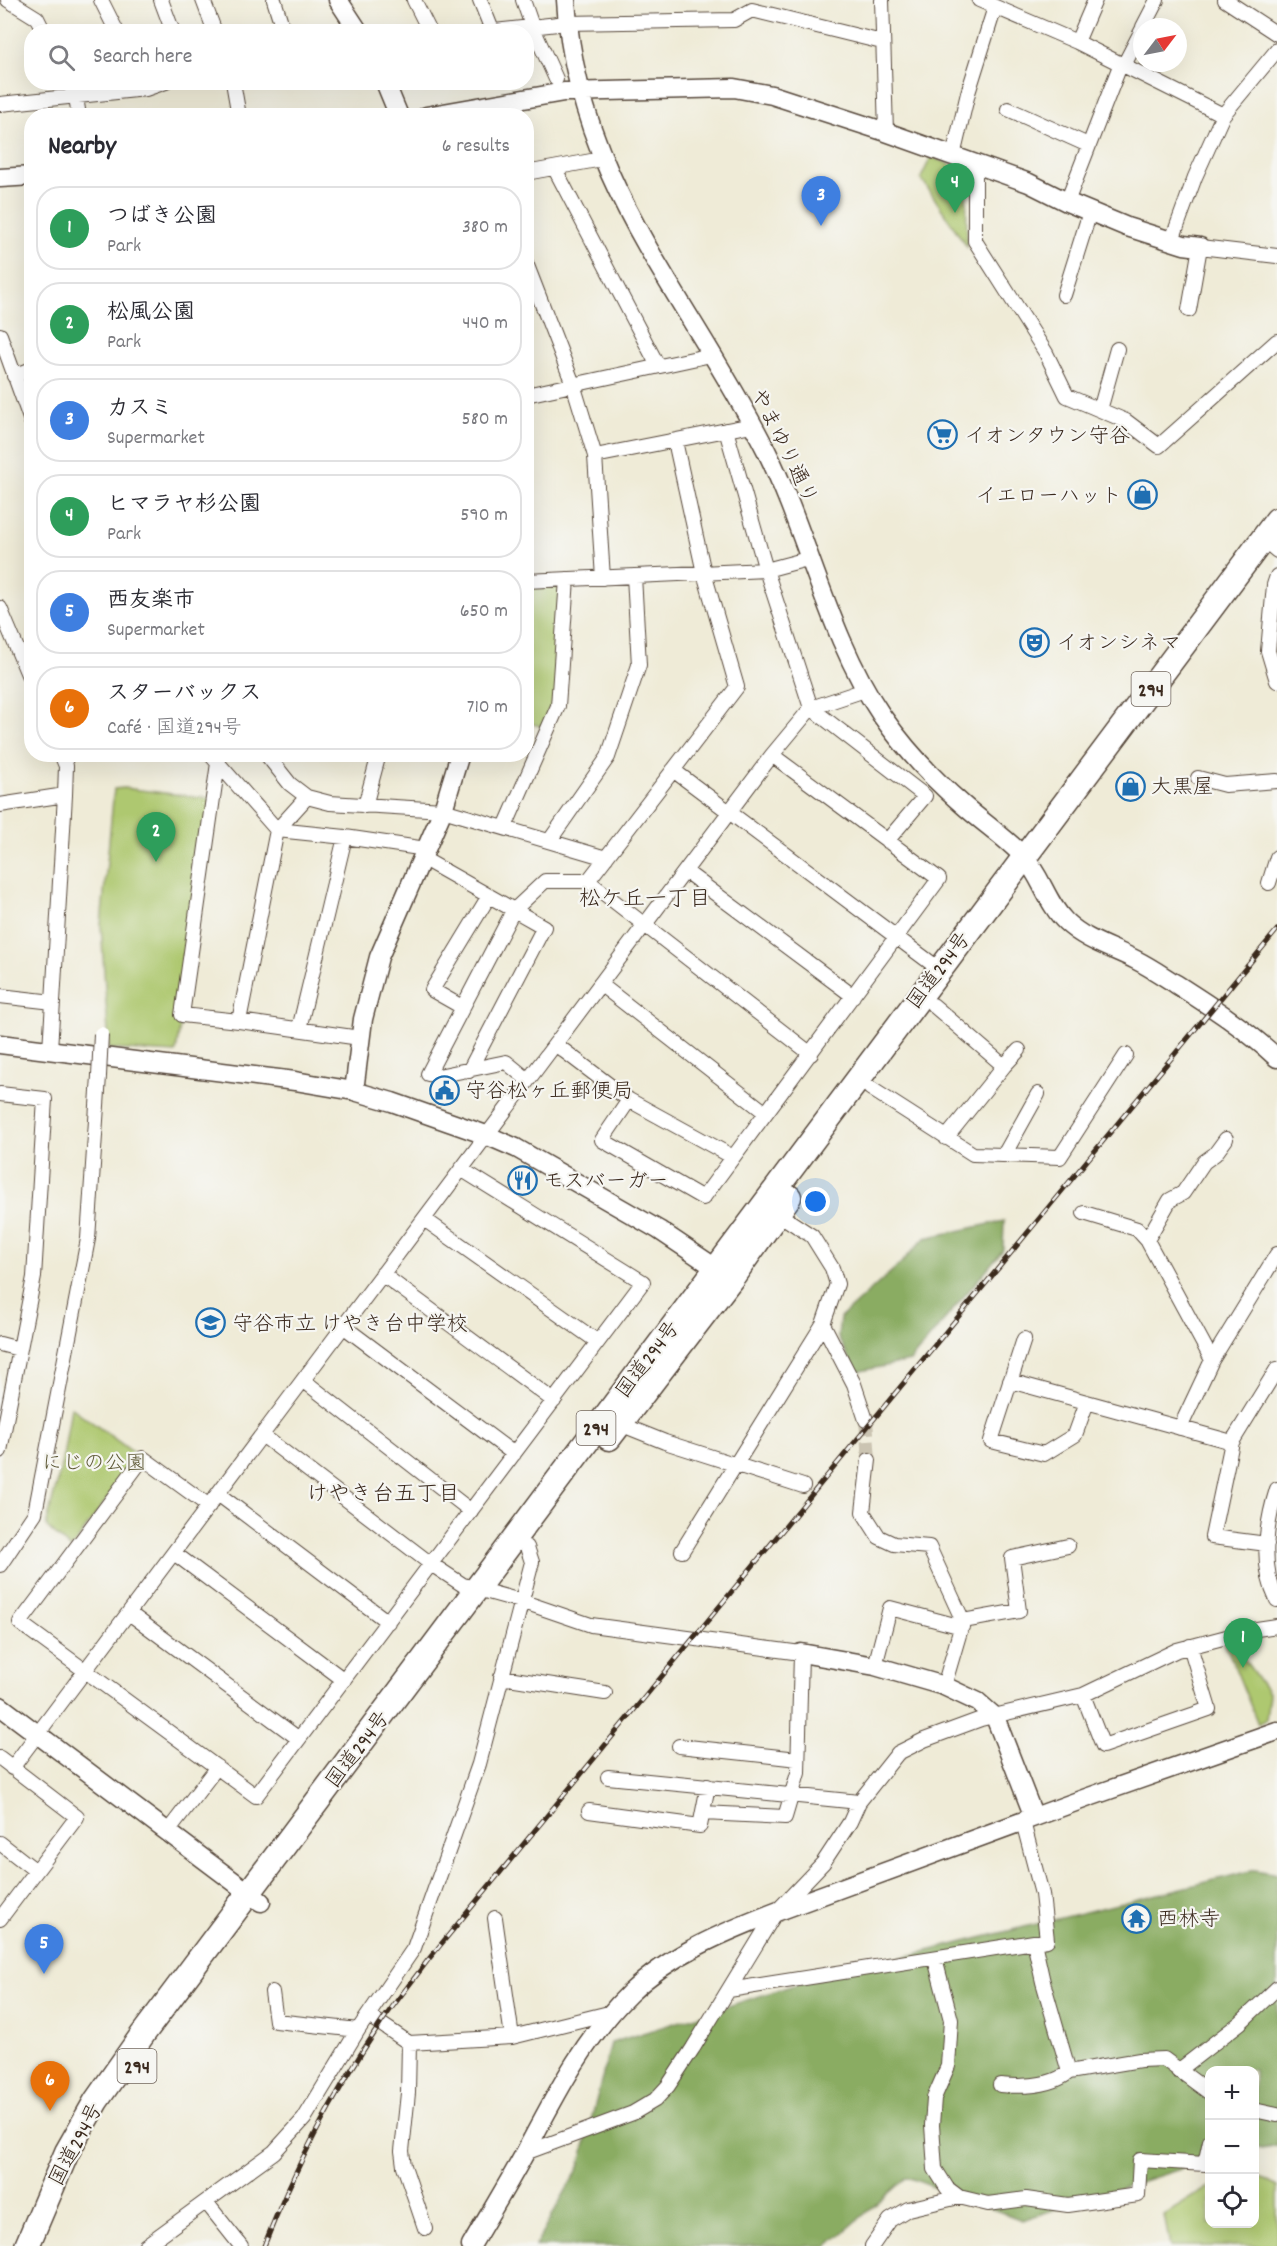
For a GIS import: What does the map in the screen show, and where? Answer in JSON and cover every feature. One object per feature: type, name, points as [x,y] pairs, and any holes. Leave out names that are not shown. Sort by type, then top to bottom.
[{"type":"highway","name":"国道294号","points":[[723,1273],[777,1213],[933,1005],[1029,864],[1274,541]]},
{"type":"highway","name":"国道294号","points":[[27,2246],[67,2152],[96,2101],[384,1735],[485,1591],[723,1273],[939,969],[1029,864]]},
{"type":"highway","name":"国道294号","points":[[485,1591],[527,1547],[612,1420]]},
{"type":"highway","name":"国道294号","points":[[42,2246],[80,2158],[108,2107],[254,1898]]},
{"type":"street","points":[[8,0],[37,18],[40,24]]},
{"type":"street","points":[[101,0],[113,24]]},
{"type":"street","points":[[161,0],[169,24]]},
{"type":"street","points":[[203,0],[212,24]]},
{"type":"street","points":[[274,0],[282,24]]},
{"type":"street","points":[[338,0],[354,24]]},
{"type":"street","points":[[414,0],[426,24]]},
{"type":"street","points":[[480,0],[487,24]]},
{"type":"street","points":[[523,0],[531,24]]},
{"type":"street","name":"やまゆり通り","points":[[566,0],[567,23],[579,91],[602,159],[640,236],[752,425],[779,478],[850,658],[865,690],[921,765],[1029,864],[1063,919],[1090,939],[1138,961],[1213,1007],[1254,1037],[1277,1058]]},
{"type":"street","points":[[882,0],[886,132]]},
{"type":"street","points":[[978,0],[1077,42],[1223,115]]},
{"type":"street","points":[[1077,42],[1095,0]]},
{"type":"street","points":[[1148,18],[1157,0]]},
{"type":"street","points":[[1225,0],[1277,34]]},
{"type":"street","points":[[953,156],[968,93],[995,7]]},
{"type":"street","points":[[534,26],[567,23],[734,20],[752,10],[882,42]]},
{"type":"street","points":[[534,30],[556,79]]},
{"type":"street","points":[[1067,202],[1088,145],[1133,46]]},
{"type":"street","points":[[1172,240],[1195,177],[1223,115],[1277,50]]},
{"type":"street","points":[[472,108],[564,92],[734,88],[772,95],[886,132],[1029,183],[1126,227],[1184,245],[1277,256]]},
{"type":"street","points":[[73,90],[78,108]]},
{"type":"street","points":[[0,104],[76,97],[119,90]]},
{"type":"street","points":[[234,90],[237,108]]},
{"type":"street","points":[[388,90],[396,108]]},
{"type":"street","points":[[1008,110],[1088,145]]},
{"type":"street","points":[[534,172],[602,159]]},
{"type":"street","points":[[975,164],[975,241],[1046,353],[1067,396],[1126,421],[1159,446],[1277,342]]},
{"type":"street","points":[[555,169],[658,366]]},
{"type":"street","points":[[0,178],[24,176]]},
{"type":"street","points":[[1064,295],[1090,212]]},
{"type":"street","points":[[1189,310],[1200,247]]},
{"type":"street","points":[[534,284],[573,384],[595,456],[603,578]]},
{"type":"street","points":[[0,335],[24,403]]},
{"type":"street","points":[[1100,410],[1117,349]]},
{"type":"street","points":[[534,393],[711,355]]},
{"type":"street","points":[[14,376],[24,372]]},
{"type":"street","points":[[595,456],[752,425]]},
{"type":"street","points":[[726,430],[766,570],[811,708],[925,796],[887,841]]},
{"type":"street","points":[[588,881],[737,687],[704,573],[675,441]]},
{"type":"street","points":[[534,581],[766,570],[811,558]]},
{"type":"street","points":[[550,840],[608,757],[639,665],[634,576]]},
{"type":"street","points":[[1277,576],[1274,585],[1268,651],[1277,681]]},
{"type":"street","points":[[534,761],[558,706],[567,579]]},
{"type":"street","points":[[0,608],[24,665]]},
{"type":"street","points":[[12,1768],[772,755],[811,708],[865,690]]},
{"type":"street","points":[[629,1100],[602,1140],[702,1198],[939,879],[772,755]]},
{"type":"street","points":[[50,1049],[65,795],[64,762]]},
{"type":"street","points":[[214,762],[182,1015],[360,1038]]},
{"type":"street","points":[[217,762],[277,830],[345,837],[424,853],[489,896],[544,927],[469,1071]]},
{"type":"street","points":[[272,762],[290,784],[308,797],[330,803],[443,810],[606,858]]},
{"type":"street","points":[[365,806],[377,762]]},
{"type":"street","points":[[354,1091],[368,995],[380,957],[443,810],[458,762]]},
{"type":"street","points":[[505,827],[533,762]]},
{"type":"street","points":[[673,770],[939,969]]},
{"type":"street","points":[[1198,778],[1224,785],[1277,781]]},
{"type":"street","points":[[0,805],[65,795]]},
{"type":"street","points":[[239,1021],[277,830],[308,797]]},
{"type":"street","points":[[299,1029],[345,837]]},
{"type":"street","points":[[1269,883],[1277,857]]},
{"type":"street","points":[[685,871],[853,996]]},
{"type":"street","points":[[528,1080],[506,1062],[438,1076],[429,1074],[514,910],[545,881],[588,881],[643,926],[811,1054]]},
{"type":"street","points":[[462,1007],[432,990],[489,896]]},
{"type":"street","points":[[600,984],[766,1113]]},
{"type":"street","points":[[0,996],[53,1002]]},
{"type":"street","points":[[933,1005],[1004,1066]]},
{"type":"street","points":[[0,1565],[35,1513],[88,1239],[101,1034]]},
{"type":"street","points":[[0,1044],[295,1081],[354,1091],[422,1112],[486,1135],[556,1170],[659,1230],[723,1273]]},
{"type":"street","points":[[555,1044],[629,1100],[733,1158]]},
{"type":"street","points":[[946,1138],[1019,1050]]},
{"type":"street","points":[[870,1088],[973,1154],[1060,1156],[1126,1055]]},
{"type":"street","points":[[1004,1155],[1038,1094]]},
{"type":"street","points":[[0,1095],[45,1099],[34,1277],[0,1450]]},
{"type":"street","points":[[1147,1240],[1170,1200],[1183,1193],[1204,1162],[1215,1154],[1226,1139]]},
{"type":"street","points":[[388,1622],[213,1500],[144,1458],[20,1623],[256,1796],[388,1622],[643,1282],[461,1169]]},
{"type":"street","points":[[682,1551],[823,1324],[837,1284],[832,1268],[812,1236],[777,1213]]},
{"type":"street","points":[[1084,1213],[1137,1229],[1147,1240],[1212,1360]]},
{"type":"street","points":[[424,1219],[598,1342]]},
{"type":"street","points":[[1180,1428],[1212,1360],[1277,1254]]},
{"type":"street","points":[[382,1274],[554,1401]]},
{"type":"street","points":[[823,1324],[854,1384],[866,1420]]},
{"type":"street","points":[[343,1326],[514,1454]]},
{"type":"street","points":[[1024,1340],[991,1441],[1044,1454],[1075,1435],[1087,1402]]},
{"type":"street","points":[[0,1344],[19,1349]]},
{"type":"street","points":[[1267,1544],[1212,1537],[1232,1442],[1274,1379]]},
{"type":"street","points":[[303,1380],[471,1510]]},
{"type":"street","points":[[1010,1381],[1232,1442]]},
{"type":"street","points":[[612,1420],[803,1486]]},
{"type":"street","points":[[262,1435],[431,1564],[463,1585],[521,1601],[591,1625],[801,1653],[875,1666],[944,1686],[978,1702],[995,1717],[1029,1819],[1042,1894],[1047,1940],[729,1990]]},
{"type":"street","points":[[869,1460],[863,1512],[879,1537],[894,1544],[929,1547],[962,1624],[944,1686]]},
{"type":"street","points":[[1277,1489],[1270,1512],[1267,1544],[1269,1579],[1277,1600]]},
{"type":"street","points":[[875,1666],[890,1608],[962,1624],[1019,1611],[1012,1558],[1068,1546]]},
{"type":"street","points":[[145,2246],[274,2152],[304,2119],[358,2030],[414,1948],[479,1764],[532,1562],[527,1547]]},
{"type":"street","points":[[174,1553],[344,1680]]},
{"type":"street","points":[[129,1613],[299,1739]]},
{"type":"street","points":[[525,2152],[633,2114],[654,2100],[668,2086],[776,1912],[823,1863],[850,1822],[859,1802],[890,1761],[907,1746],[995,1717],[1083,1695],[1177,1650],[1277,1626]]},
{"type":"street","points":[[1083,1695],[1103,1746],[1209,1709],[1190,1646]]},
{"type":"street","points":[[702,1813],[785,1817],[798,1773],[801,1653]]},
{"type":"street","points":[[501,1677],[605,1693]]},
{"type":"street","points":[[0,1706],[254,1898]]},
{"type":"street","points":[[471,2246],[574,2064],[630,1993],[679,1956],[739,1926],[776,1912],[1277,1731]]},
{"type":"street","points":[[679,1746],[798,1759]]},
{"type":"street","points":[[0,1758],[77,1817],[0,1919]]},
{"type":"street","points":[[168,1831],[217,1767]]},
{"type":"street","points":[[608,1777],[859,1802]]},
{"type":"street","points":[[589,1811],[700,1826],[708,1786]]},
{"type":"street","points":[[0,1843],[36,1871]]},
{"type":"street","points":[[495,1918],[512,2037]]},
{"type":"street","points":[[1034,1942],[1069,2072]]},
{"type":"street","points":[[935,1959],[951,2020],[948,2066],[934,2098],[932,2124],[935,2169],[947,2188],[959,2197],[988,2204],[1026,2199],[1068,2205],[1138,2195],[1140,2160],[1205,2164]]},
{"type":"street","points":[[1178,2070],[1240,2023],[1277,1988]]},
{"type":"street","points":[[273,1992],[276,2021],[358,2030]]},
{"type":"street","points":[[369,2016],[409,2043],[512,2037],[613,2012]]},
{"type":"street","points":[[409,2043],[408,2093],[402,2151],[404,2166],[425,2228]]},
{"type":"street","points":[[1000,2085],[1021,2086],[1060,2079],[1069,2072],[1140,2060],[1164,2059],[1205,2090]]},
{"type":"street","points":[[1259,2111],[1277,2115]]},
{"type":"street","points":[[872,2246],[890,2220],[908,2209],[959,2197]]},
{"type":"street","points":[[206,2202],[241,2246]]},
{"type":"green space","points":[[931,157],[966,171],[967,247],[921,178]]},
{"type":"green space","points":[[567,579],[558,706],[548,729],[534,724],[534,581]]},
{"type":"green space","points":[[124,788],[213,799],[176,1053],[109,1049],[101,925],[114,789]]},
{"type":"green space","points":[[1004,1221],[1003,1250],[910,1361],[856,1372],[838,1337],[840,1318],[925,1238]]},
{"type":"green space","name":"にじの公園","points":[[71,1407],[138,1456],[71,1549],[46,1526],[62,1463]]},
{"type":"green space","points":[[1232,1642],[1269,1694],[1266,1720],[1258,1724],[1225,1643]]},
{"type":"green space","points":[[1255,1870],[1277,1874],[1277,2145],[1259,2148],[1259,2066],[1205,2066],[1205,2161],[1022,2220],[907,2177],[828,2246],[535,2246],[579,2167],[611,2043],[810,1980]]},
{"type":"green space","points":[[1259,2176],[1277,2187],[1277,2246],[1170,2246],[1164,2215],[1205,2189],[1205,2228],[1259,2228]]},
{"type":"tunnel","points":[[866,1420],[869,1460]]},
{"type":"railway","points":[[264,2246],[301,2161],[330,2106],[379,2026],[428,1960],[1277,930]]},
{"type":"place","name":"ヒマラヤ杉公園","points":[[955,213]]},
{"type":"place","name":"カスミ","points":[[821,226]]},
{"type":"place","name":"イオンタウン守谷","points":[[943,435]]},
{"type":"place","name":"イエローハット","points":[[1143,495]]},
{"type":"place","name":"イオンシネマ","points":[[1035,642]]},
{"type":"place","name":"大黒屋","points":[[1130,786]]},
{"type":"place","name":"松風公園","points":[[156,862]]},
{"type":"place","name":"守谷松ヶ丘郵便局","points":[[444,1090]]},
{"type":"place","name":"モスバーガー","points":[[522,1180]]},
{"type":"place","name":"守谷市立 けやき台中学校","points":[[211,1323]]},
{"type":"place","name":"つばき公園","points":[[1243,1668]]},
{"type":"place","name":"西林寺","points":[[1136,1918]]},
{"type":"place","name":"西友楽市","points":[[44,1974]]},
{"type":"place","name":"スターバックス","points":[[50,2111]]},
{"type":"district","name":"松ケ丘一丁目","points":[[645,897]]},
{"type":"district","name":"けやき台五丁目","points":[[383,1492]]}]
